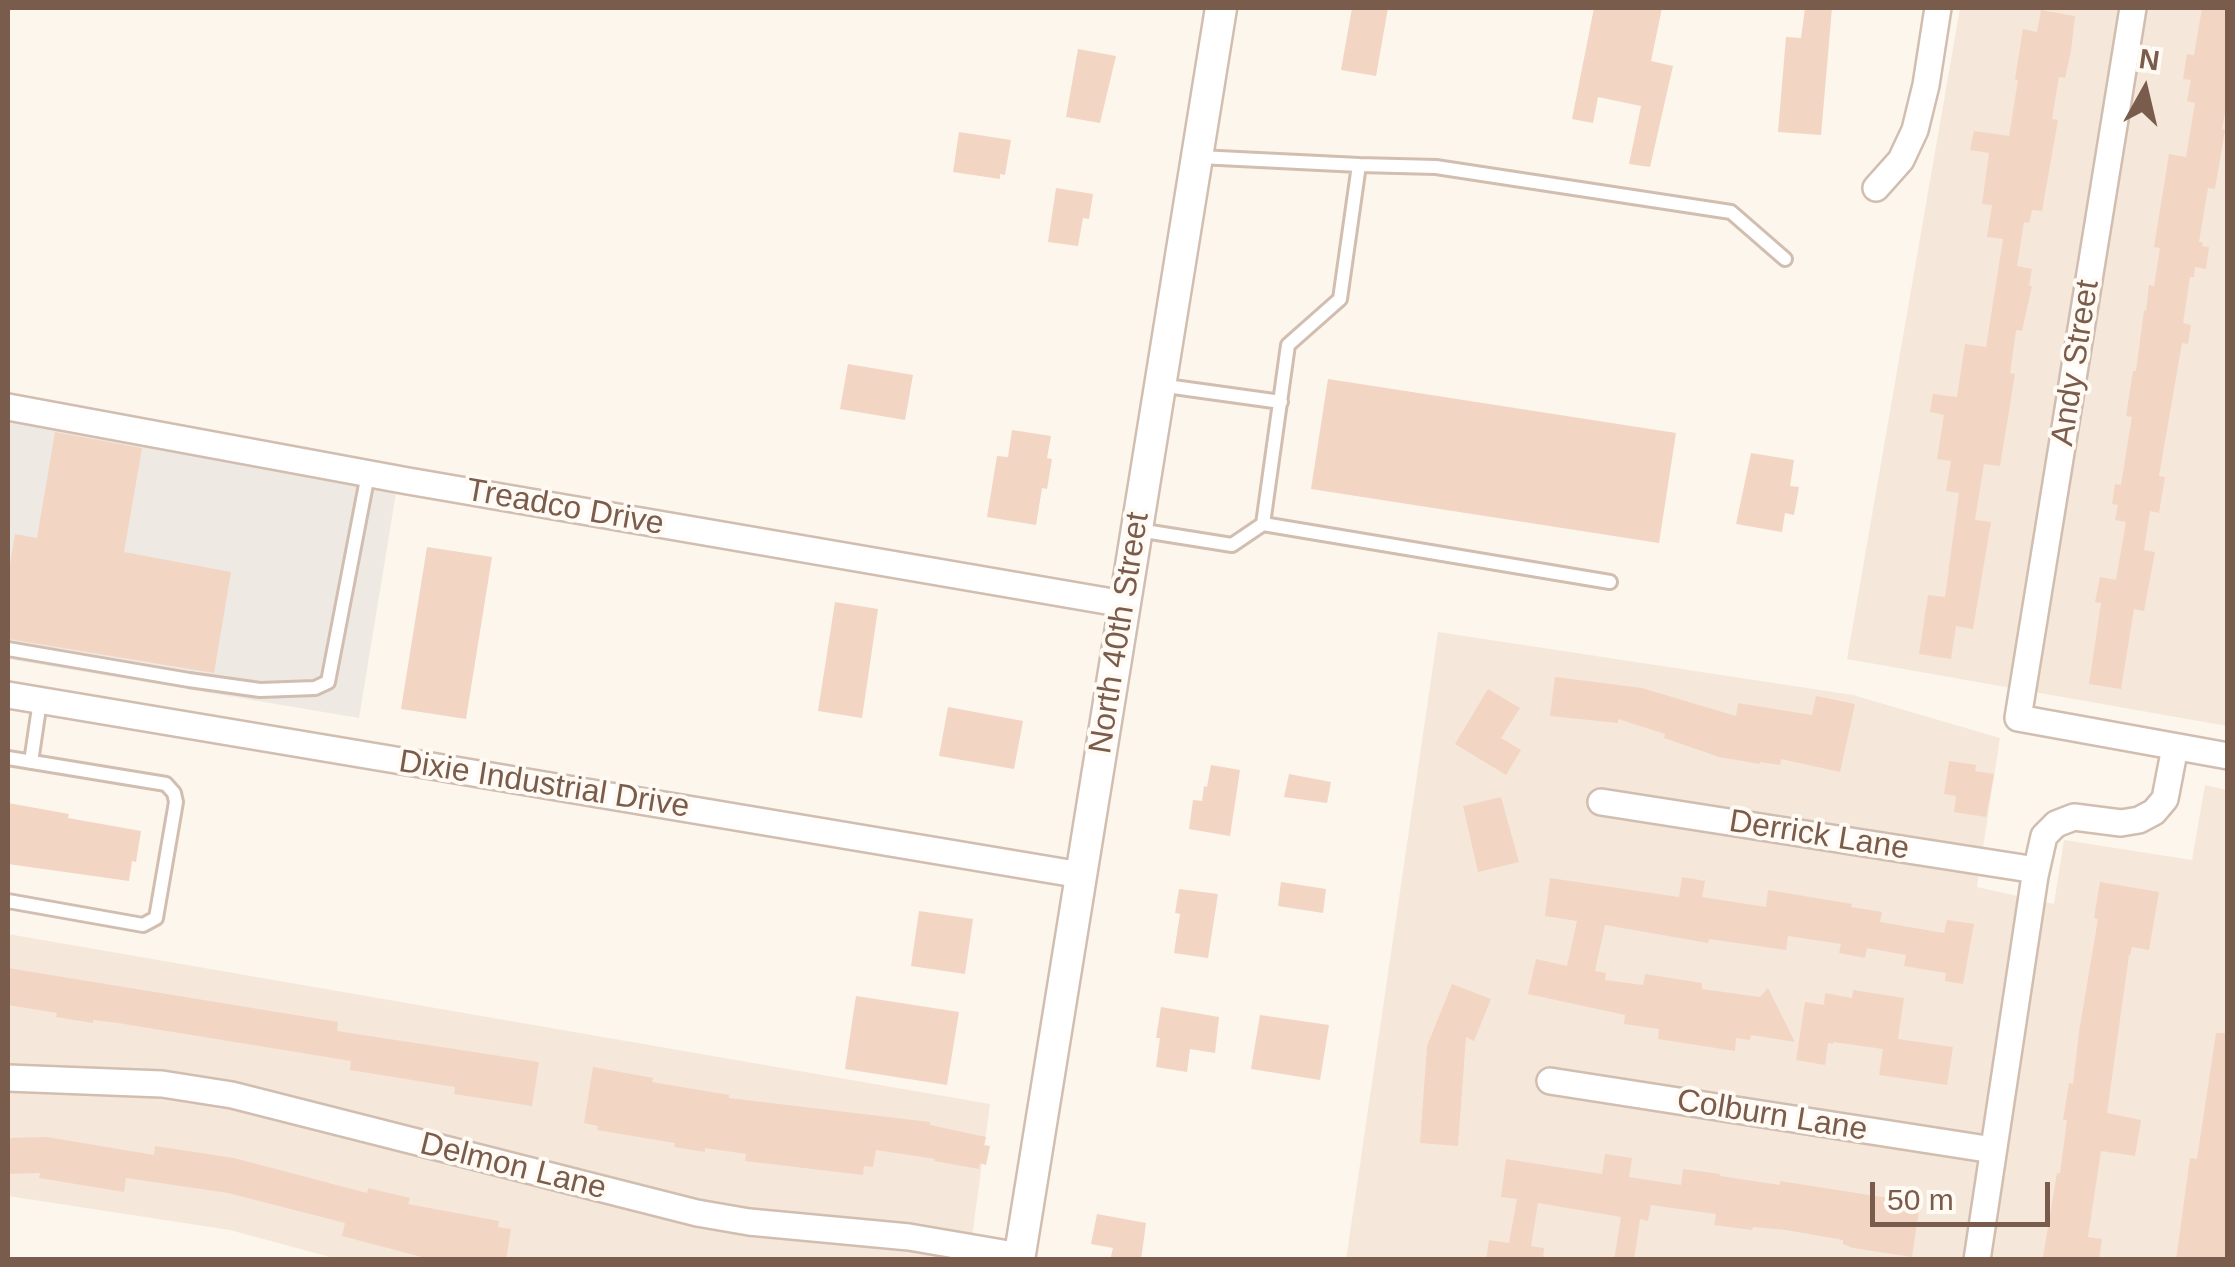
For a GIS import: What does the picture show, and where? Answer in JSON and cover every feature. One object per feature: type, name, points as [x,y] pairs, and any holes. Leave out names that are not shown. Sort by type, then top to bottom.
[{"type":"street","name":"North 40th Street","points":[[1019,1258],[1221,8]]},
{"type":"street","points":[[1876,188],[1901,160],[1915,130],[1938,8]]},
{"type":"street","name":"Andy Street","points":[[2133,8],[2018,718],[2175,746]]},
{"type":"street","name":"Treadco Drive","points":[[8,408],[1124,604]]},
{"type":"street","name":"Dixie Industrial Drive","points":[[8,695],[1081,875]]},
{"type":"street","points":[[1977,1260],[2044,836],[2056,824],[2074,817],[2121,823],[2154,812],[2165,799],[2175,746],[2228,756]]},
{"type":"street","name":"Derrick Lane","points":[[1602,802],[2036,870]]},
{"type":"street","name":"Delmon Lane","points":[[8,1078],[162,1084],[232,1095],[697,1213],[748,1222],[910,1237],[1019,1258]]},
{"type":"street","name":"Colburn Lane","points":[[1550,1081],[1993,1150]]},
{"type":"lane","points":[[1197,157],[1436,166],[1731,212],[1785,259]]},
{"type":"lane","points":[[1138,530],[1232,546],[1262,524],[1288,345],[1340,299],[1359,166]]},
{"type":"lane","points":[[1159,385],[1280,402]]},
{"type":"lane","points":[[8,649],[260,690],[315,688],[328,682],[368,474]]},
{"type":"lane","points":[[1262,524],[1610,582]]},
{"type":"lane","points":[[30,762],[40,701]]},
{"type":"lane","points":[[8,758],[166,784],[176,802],[156,918],[143,924],[8,901]]},
{"type":"shaded area","points":[[1960,8],[2227,8],[2227,726],[1847,659]]},
{"type":"shaded area","points":[[8,420],[397,487],[359,718],[8,659]]},
{"type":"shaded area","points":[[1438,632],[1853,695],[2000,738],[1977,887],[2054,904],[2064,840],[2192,860],[2205,785],[2227,790],[2227,1259],[1346,1260]]},
{"type":"shaded area","points":[[8,934],[990,1104],[969,1259],[337,1259],[230,1230],[8,1196]]},
{"type":"building","points":[[1352,8],[1388,8],[1376,76],[1341,70]]},
{"type":"building","points":[[1594,8],[1662,8],[1651,61],[1673,66],[1650,167],[1629,164],[1641,106],[1598,97],[1593,123],[1572,119]]},
{"type":"building","points":[[1805,8],[1832,8],[1821,135],[1778,132],[1786,37],[1801,38]]},
{"type":"building","points":[[2202,8],[2228,8],[2228,98],[2222,129],[2225,130],[2215,189],[2208,188],[2199,242],[2209,247],[2206,269],[2195,267],[2194,277],[2190,277],[2183,323],[2191,325],[2188,344],[2182,343],[2159,476],[2165,477],[2159,513],[2150,511],[2144,550],[2155,552],[2144,611],[2134,609],[2121,689],[2089,684],[2101,603],[2095,602],[2100,577],[2116,580],[2126,522],[2115,520],[2115,484],[2121,485],[2132,417],[2126,416],[2133,371],[2149,285],[2154,286],[2160,248],[2154,247],[2169,154],[2186,157],[2195,103],[2187,101],[2191,80],[2183,79],[2187,54],[2194,55]]},
{"type":"building","points":[[2041,10],[2075,16],[2065,78],[2059,77],[2052,119],[2058,120],[2042,211],[2032,210],[2029,223],[2024,222],[2017,266],[2032,269],[2032,286],[2022,331],[2016,330],[2010,373],[2015,374],[2000,466],[1984,464],[1975,520],[1991,522],[1973,629],[1956,626],[1951,659],[1919,654],[1928,595],[1945,597],[1959,493],[1946,491],[1951,461],[1937,459],[1944,415],[1930,412],[1933,394],[1957,397],[1965,344],[1986,347],[2003,239],[1987,237],[1992,205],[1982,204],[1989,153],[1970,150],[1974,131],[2009,136],[2023,29],[2037,32]]},
{"type":"building","points":[[1078,49],[1116,56],[1100,123],[1066,117]]},
{"type":"building","points":[[959,132],[1011,140],[1005,175],[1000,174],[1000,179],[953,172]]},
{"type":"building","points":[[1056,188],[1093,194],[1089,219],[1083,218],[1078,246],[1048,242]]},
{"type":"building","points":[[848,364],[913,375],[905,420],[840,409]]},
{"type":"building","points":[[1328,379],[1676,433],[1659,543],[1311,489]]},
{"type":"building","points":[[1012,430],[1051,436],[1047,489],[1042,488],[1036,525],[987,517],[997,456],[1008,457]]},
{"type":"building","points":[[55,432],[142,448],[124,552],[231,572],[214,673],[8,639],[8,564],[15,534],[37,538]]},
{"type":"building","points":[[1751,453],[1794,460],[1790,486],[1799,487],[1794,515],[1785,513],[1782,532],[1736,524]]},
{"type":"building","points":[[427,547],[492,557],[466,719],[401,709]]},
{"type":"building","points":[[835,602],[878,609],[862,718],[818,711]]},
{"type":"building","points":[[1555,677],[1642,688],[1736,716],[1738,703],[1812,715],[1816,696],[1855,704],[1840,772],[1781,759],[1780,765],[1719,757],[1618,719],[1618,723],[1550,716]]},
{"type":"building","points":[[1488,689],[1520,708],[1501,738],[1521,750],[1506,775],[1455,744]]},
{"type":"building","points":[[948,707],[1023,721],[1014,769],[939,756]]},
{"type":"building","points":[[1949,761],[1976,765],[1975,771],[1994,774],[1986,817],[1954,812],[1956,796],[1944,794]]},
{"type":"building","points":[[1211,765],[1240,770],[1230,836],[1189,829],[1193,800],[1202,801]]},
{"type":"building","points":[[1289,774],[1331,782],[1327,803],[1284,797]]},
{"type":"building","points":[[1501,797],[1519,862],[1478,872],[1463,806]]},
{"type":"building","points":[[8,803],[141,831],[129,881],[8,864]]},
{"type":"building","points":[[1682,877],[1705,881],[1702,897],[1766,907],[1768,890],[1852,904],[1851,907],[1882,912],[1880,922],[1944,933],[1947,920],[1974,924],[1963,984],[1945,981],[1946,973],[1904,966],[1906,955],[1867,948],[1865,958],[1839,953],[1841,944],[1788,936],[1786,950],[1709,939],[1708,943],[1605,925],[1595,971],[1606,973],[1605,980],[1643,985],[1645,974],[1702,983],[1702,989],[1760,997],[1768,988],[1795,1042],[1751,1035],[1750,1040],[1736,1038],[1735,1051],[1658,1039],[1659,1029],[1624,1024],[1625,1015],[1528,994],[1536,959],[1567,966],[1577,921],[1545,916],[1550,878],[1679,897]]},
{"type":"building","points":[[1281,882],[1326,889],[1323,913],[1278,906]]},
{"type":"building","points":[[2100,882],[2159,892],[2149,950],[2132,947],[2129,955],[2107,1113],[2141,1120],[2135,1156],[2101,1151],[2088,1237],[2102,1239],[2099,1260],[2060,1260],[2043,1257],[2060,1173],[2067,1120],[2063,1120],[2069,1083],[2073,1084]]},
{"type":"building","points":[[1179,889],[1218,894],[1208,958],[1174,953]]},
{"type":"building","points":[[919,911],[973,919],[965,974],[911,966]]},
{"type":"building","points":[[8,968],[338,1022],[337,1031],[539,1062],[532,1106],[454,1094],[455,1087],[350,1070],[351,1061],[118,1023],[56,1017],[57,1013],[8,1005]]},
{"type":"building","points":[[1452,984],[1491,999],[1474,1041],[1466,1037],[1458,1146],[1420,1143],[1427,1046]]},
{"type":"building","points":[[1853,990],[1904,998],[1898,1039],[1953,1047],[1947,1085],[1879,1075],[1883,1049],[1833,1042],[1828,1043],[1825,1065],[1796,1060],[1805,1002],[1824,1005],[1825,993],[1852,998]]},
{"type":"building","points":[[856,996],[959,1012],[947,1085],[845,1069]]},
{"type":"building","points":[[1161,1007],[1219,1017],[1215,1053],[1190,1049],[1187,1072],[1156,1067]]},
{"type":"building","points":[[1260,1015],[1329,1025],[1320,1080],[1251,1069]]},
{"type":"building","points":[[2216,1033],[2228,1033],[2228,1260],[2176,1260],[2190,1158],[2197,1159]]},
{"type":"building","points":[[593,1067],[729,1098],[930,1122],[986,1137],[984,1145],[990,1146],[986,1165],[980,1163],[979,1169],[876,1150],[873,1167],[864,1166],[863,1175],[745,1161],[746,1154],[705,1148],[705,1152],[597,1130],[598,1126],[584,1123]]},
{"type":"building","points":[[47,1137],[154,1155],[155,1146],[234,1158],[367,1193],[368,1188],[410,1198],[408,1204],[499,1221],[498,1227],[511,1229],[506,1260],[433,1260],[342,1236],[345,1223],[228,1193],[126,1178],[124,1192],[39,1178],[40,1173],[8,1174],[8,1138]]},
{"type":"building","points":[[1605,1154],[1632,1158],[1629,1177],[1681,1185],[1683,1169],[1888,1198],[1887,1204],[1919,1210],[1912,1257],[1853,1248],[1843,1244],[1843,1240],[1786,1230],[1714,1225],[1716,1214],[1651,1205],[1648,1221],[1640,1219],[1634,1260],[1614,1260],[1621,1217],[1538,1203],[1531,1246],[1544,1248],[1543,1260],[1486,1260],[1489,1240],[1509,1243],[1517,1199],[1501,1197],[1506,1159],[1602,1174]]},
{"type":"building","points":[[1097,1214],[1146,1223],[1141,1260],[1110,1260],[1113,1248],[1091,1244]]}]
